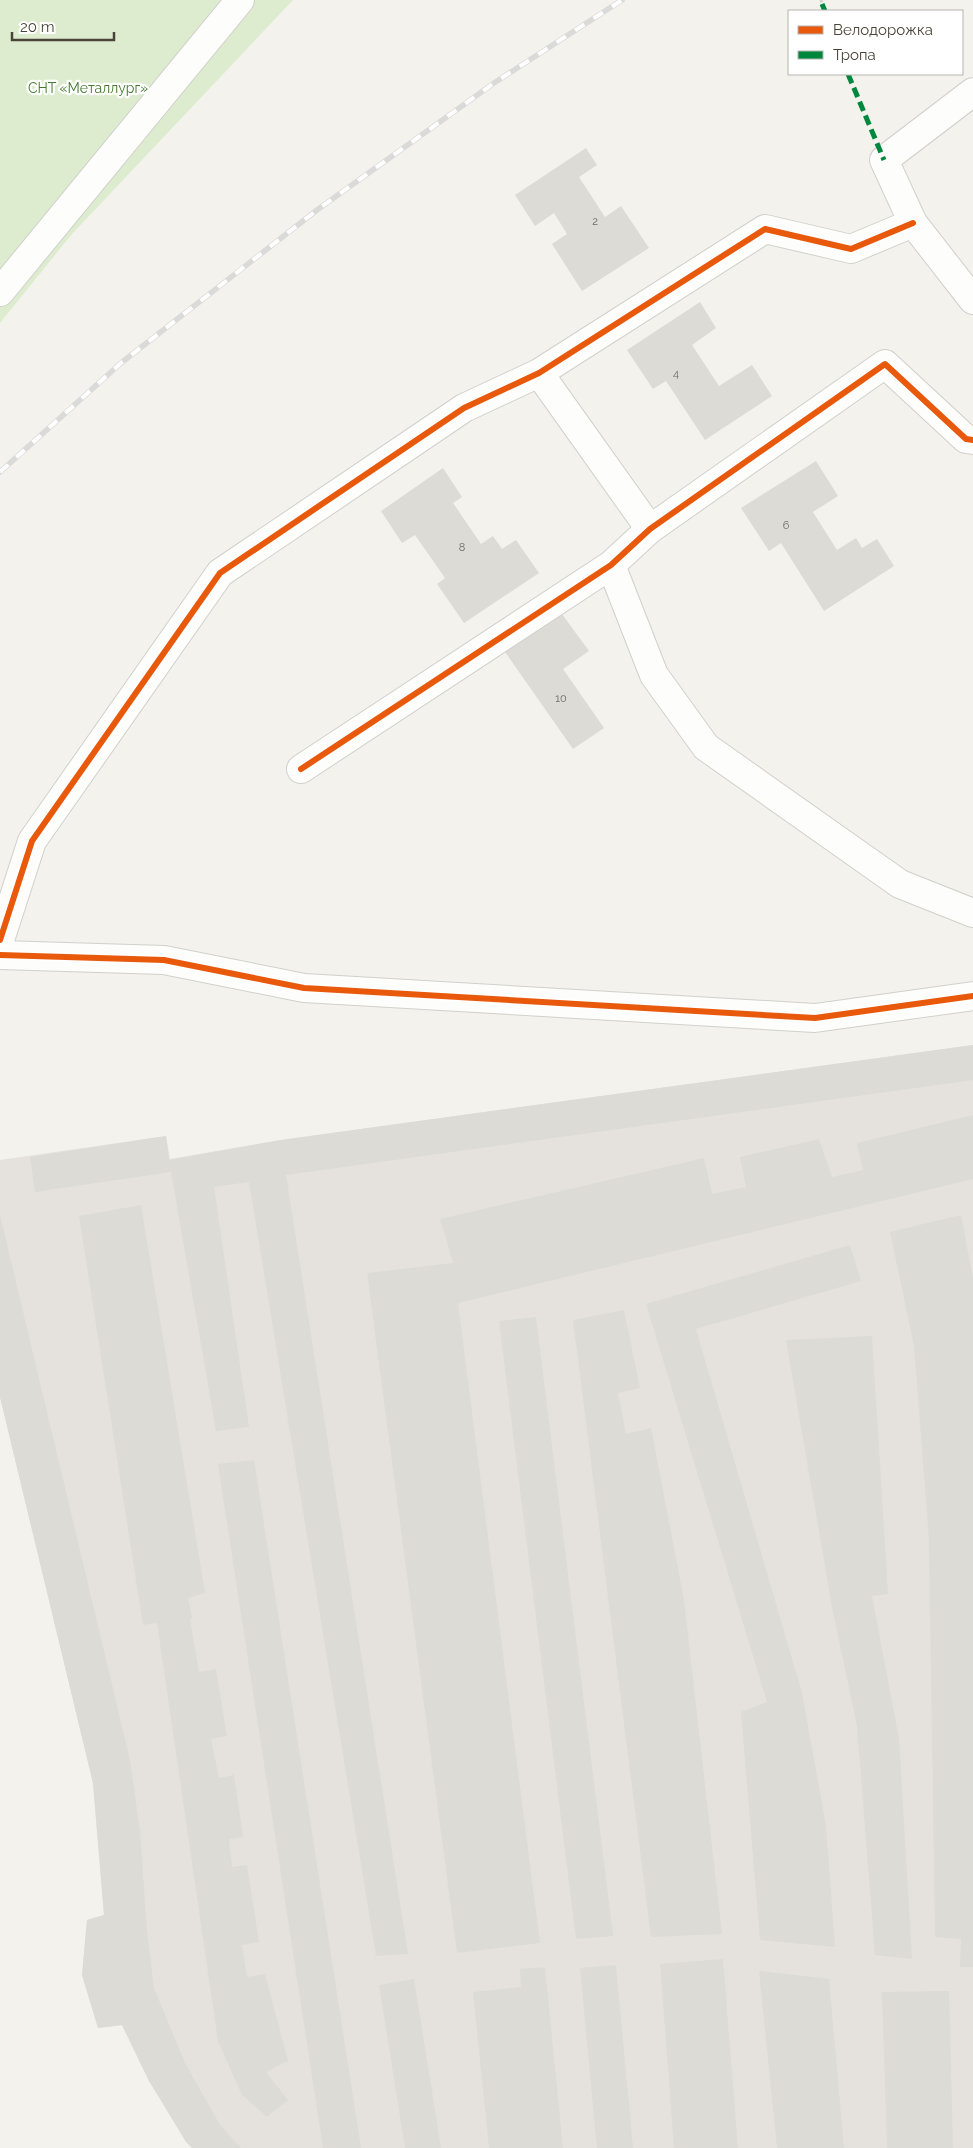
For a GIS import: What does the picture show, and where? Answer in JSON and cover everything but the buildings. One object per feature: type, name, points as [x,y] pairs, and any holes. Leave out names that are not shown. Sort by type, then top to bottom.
[{"type":"street","points":[[0,292],[240,0]]},
{"type":"street","points":[[973,92],[884,160],[913,223],[973,300]]},
{"type":"street","points":[[0,940],[32,841],[220,573],[464,408],[539,373],[765,229],[851,250],[913,223]]},
{"type":"street","points":[[301,769],[611,565],[650,529],[885,364],[966,439],[973,440]]},
{"type":"street","points":[[539,373],[650,529]]},
{"type":"street","points":[[611,565],[654,675],[706,747],[900,884],[973,913]]},
{"type":"street","points":[[0,955],[164,960],[304,988],[815,1018],[973,996]]},
{"type":"shaded area","points":[[973,1045],[973,2148],[192,2148],[149,2081],[122,2025],[98,2028],[82,1975],[87,1920],[104,1915],[93,1783],[0,1397],[0,1160],[166,1136],[170,1159],[281,1140]]},
{"type":"green space","name":"СНТ «Металлург»","points":[[0,0],[293,0],[72,234],[0,323]]},
{"type":"railway","points":[[0,472],[121,363],[317,210],[494,83],[622,0]]},
{"type":"marked path","points":[[822,4],[825,10]]},
{"type":"marked path","points":[[848,75],[884,160]]},
{"type":"cycle path","points":[[0,940],[32,841],[220,573],[464,408],[539,373],[765,229],[851,249],[913,223]]},
{"type":"cycle path","points":[[301,769],[611,565],[650,529],[885,364],[966,439],[973,440]]},
{"type":"cycle path","points":[[0,955],[164,960],[304,988],[815,1018],[973,996]]}]
